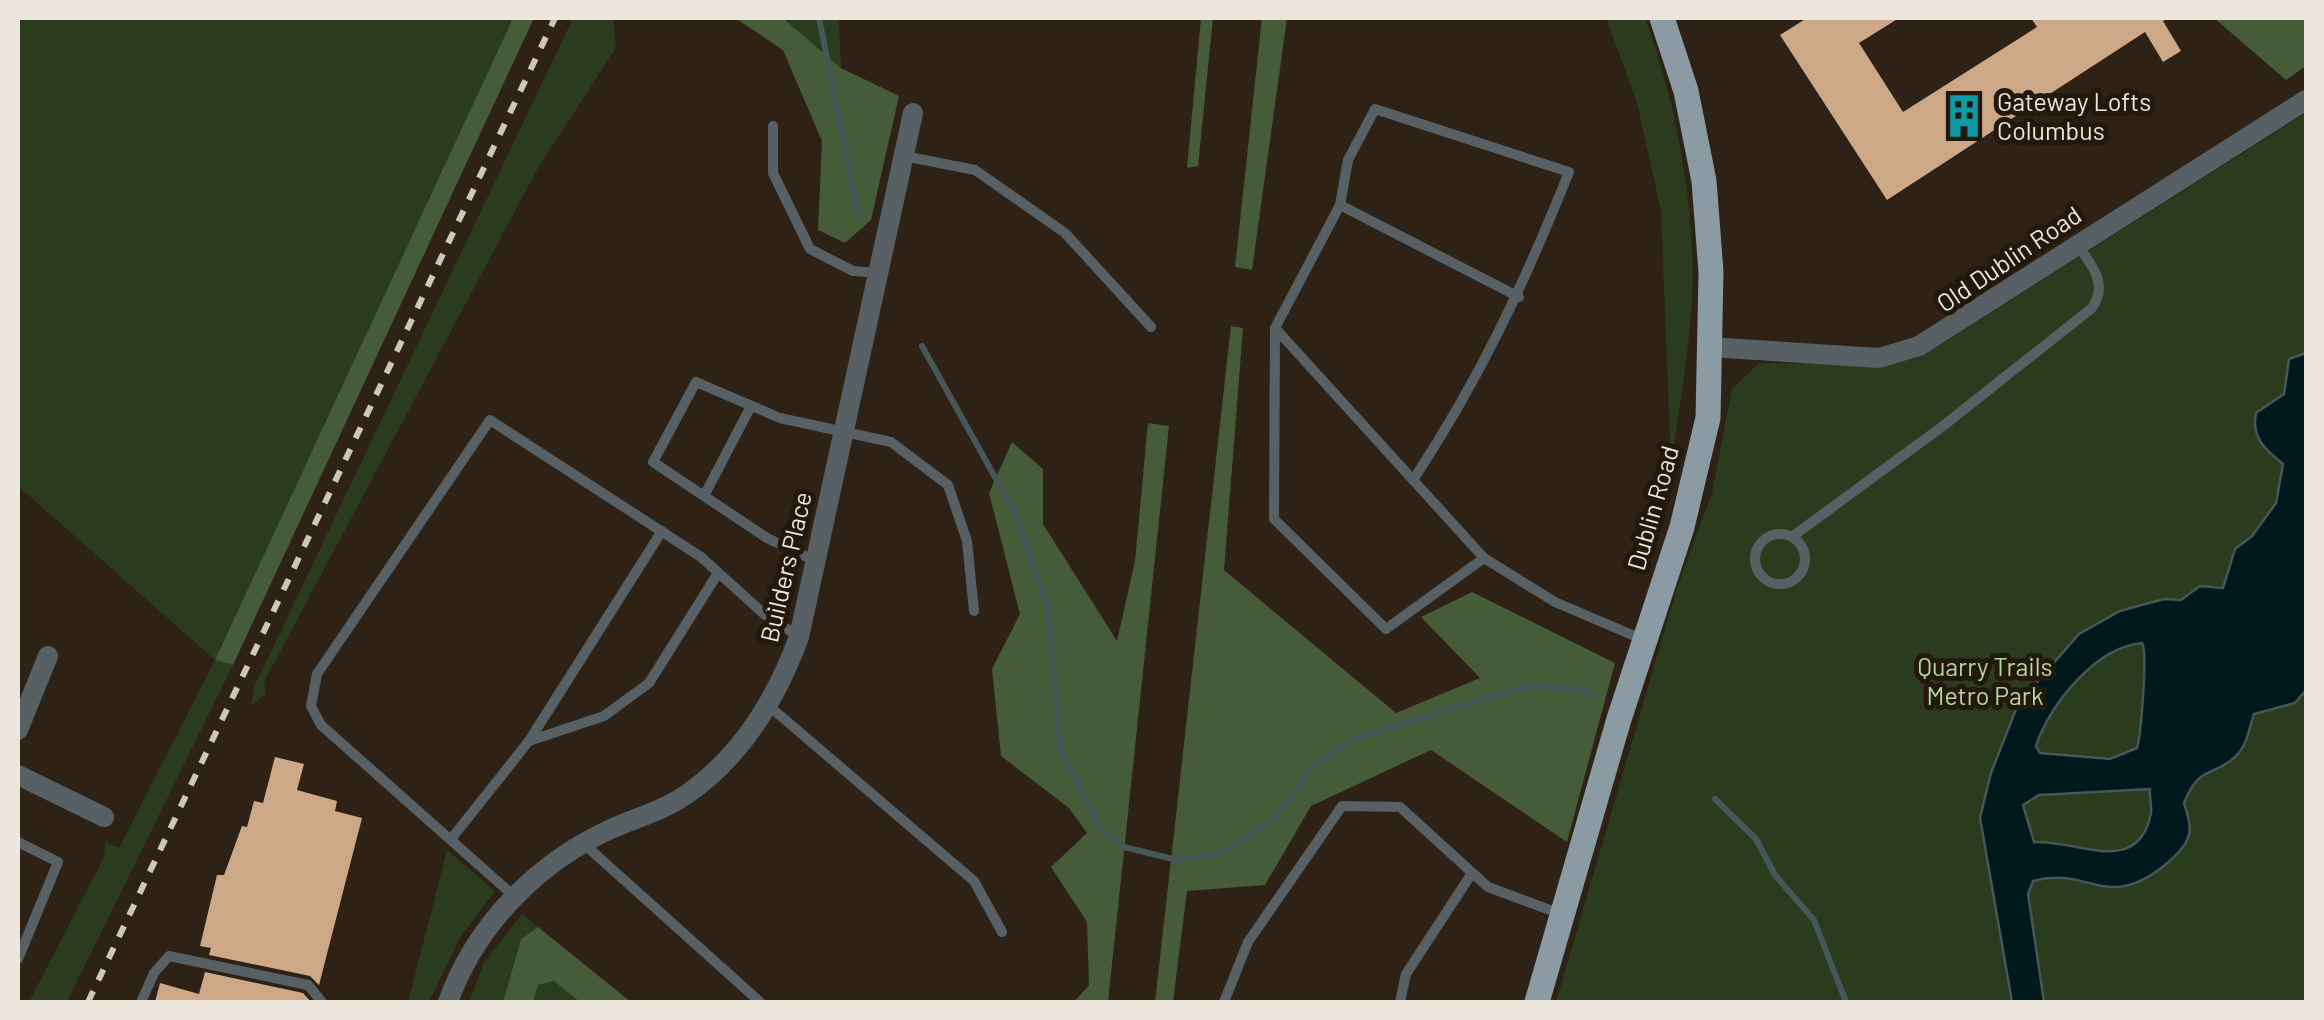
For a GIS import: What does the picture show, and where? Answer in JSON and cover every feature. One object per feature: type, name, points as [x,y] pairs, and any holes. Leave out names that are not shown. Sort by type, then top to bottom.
[{"type":"main road","name":"Dublin Road","points":[[1537,1002],[1682,527],[1708,418],[1710,272],[1704,181],[1686,91],[1662,18]]},
{"type":"street","name":"Old Dublin Road","points":[[1709,346],[1891,356],[1934,339],[2076,244],[2306,100]]},
{"type":"street","name":"Builders Place","points":[[448,1002],[464,962],[514,896],[554,860],[692,791],[734,752],[769,706],[799,637],[841,428],[913,113]]},
{"type":"street","points":[[18,730],[48,656]]},
{"type":"street","points":[[18,775],[104,817]]},
{"type":"lane","points":[[1412,480],[1456,414],[1519,297],[1569,172],[1376,108],[1348,160],[1340,206],[1275,328],[1274,519],[1386,629],[1484,558]]},
{"type":"lane","points":[[773,126],[773,173],[810,249],[852,271],[878,274]]},
{"type":"lane","points":[[904,156],[975,170],[1065,233],[1152,326]]},
{"type":"lane","points":[[1340,206],[1519,297]]},
{"type":"lane","points":[[1793,536],[1806,559],[1799,576],[1783,584],[1766,580],[1756,566],[1761,542],[1776,534],[1793,536],[1943,426],[2092,308],[2099,298],[2098,275],[2076,244]]},
{"type":"lane","points":[[1275,328],[1484,558],[1555,602],[1645,640]]},
{"type":"lane","points":[[816,562],[767,538],[653,462],[696,382],[750,408],[804,425],[841,428],[891,442],[948,486],[968,541],[974,611]]},
{"type":"lane","points":[[704,496],[750,408]]},
{"type":"lane","points":[[514,896],[316,716],[311,706],[317,674],[490,420],[662,530],[764,614],[799,637]]},
{"type":"lane","points":[[451,840],[528,742],[662,530]]},
{"type":"lane","points":[[528,742],[577,728],[634,697],[665,662],[718,573]]},
{"type":"lane","points":[[769,706],[974,880],[1002,932]]},
{"type":"lane","points":[[1224,1002],[1248,942],[1342,806],[1400,807],[1488,887],[1562,914]]},
{"type":"lane","points":[[18,842],[58,862],[18,959]]},
{"type":"lane","points":[[584,844],[760,1002]]},
{"type":"lane","points":[[1400,1002],[1406,974],[1472,872]]},
{"type":"lane","points":[[141,1002],[154,973],[169,956],[308,985],[323,998],[322,1002]]},
{"type":"green space","points":[[18,18],[513,18],[215,660],[18,486]]},
{"type":"green space","points":[[513,18],[534,18],[233,665],[215,660]]},
{"type":"green space","points":[[573,18],[613,18],[616,48],[538,168],[264,682],[266,694],[251,706],[255,685]]},
{"type":"green space","points":[[735,18],[783,18],[841,68],[899,96],[871,220],[845,243],[818,230],[822,141],[783,50]]},
{"type":"green space","points":[[783,18],[839,18],[841,68]]},
{"type":"green space","points":[[1201,18],[1213,18],[1198,166],[1187,168]]},
{"type":"green space","points":[[1262,18],[1287,18],[1252,270],[1235,267]]},
{"type":"green space","points":[[1606,18],[1645,18],[1667,87],[1683,163],[1693,278],[1671,466],[1661,211],[1637,103]]},
{"type":"green space","points":[[2214,18],[2306,18],[2306,66],[2286,80]]},
{"type":"green space","name":"Quarry Trails Metro Park","points":[[2306,113],[2306,1002],[1556,1002],[1677,588],[1712,493],[1732,389],[1759,363],[1880,364],[1934,349]]},
{"type":"green space","points":[[1231,326],[1243,328],[1224,570],[1396,713],[1480,678],[1421,617],[1472,592],[1615,663],[1567,842],[1431,750],[1311,806],[1265,885],[1187,891],[1173,1002],[1155,1002]]},
{"type":"green space","points":[[1148,423],[1169,426],[1108,1002],[1074,1002],[1089,985],[1087,922],[1051,867],[1087,833],[1069,808],[1001,756],[992,669],[1020,614],[989,493],[1012,442],[1043,469],[1043,524],[1117,641],[1135,561]]},
{"type":"green space","points":[[215,660],[233,665],[67,1002],[29,1002],[104,857],[105,842],[119,848]]},
{"type":"green space","points":[[447,850],[495,891],[460,938],[429,1002],[408,1002]]},
{"type":"green space","points":[[522,914],[538,927],[521,939],[503,1002],[469,1002],[484,962]]},
{"type":"green space","points":[[538,927],[631,1002],[580,1002],[554,981],[538,985],[533,1002],[503,1002],[521,939]]},
{"type":"green space","points":[[554,981],[580,1002],[533,1002],[538,985]]},
{"type":"water","points":[[2306,353],[2306,690],[2295,703],[2254,714],[2239,753],[2195,782],[2184,803],[2190,827],[2188,839],[2173,858],[2151,875],[2116,887],[2071,879],[2033,881],[2028,894],[2044,1002],[2012,1002],[1980,818],[1991,773],[2018,704],[2079,634],[2120,611],[2164,599],[2181,600],[2200,586],[2223,588],[2235,549],[2252,536],[2276,503],[2283,464],[2261,442],[2255,422],[2256,413],[2284,394],[2289,359]],"holes":[[[2142,643],[2144,676],[2137,748],[2110,759],[2040,753],[2036,746],[2042,730],[2063,696],[2108,655]],[[2150,789],[2151,813],[2144,833],[2133,845],[2119,850],[2034,842],[2023,805],[2039,795]]]},
{"type":"building","name":"Gateway Lofts Columbus","points":[[1807,18],[1899,18],[1859,43],[1903,112],[2037,27],[2031,18],[2168,18],[2163,21],[2181,51],[2163,62],[2145,32],[1887,200],[1780,35]]},
{"type":"building","points":[[275,757],[304,764],[297,790],[337,801],[335,811],[362,818],[319,985],[310,976],[209,955],[211,948],[200,946],[217,875],[224,875],[242,826],[247,827],[254,801],[263,803]]},
{"type":"building","points":[[205,972],[303,993],[311,1002],[155,1002],[160,983],[199,994]]},
{"type":"waterway","points":[[819,18],[859,217]]},
{"type":"waterway","points":[[922,346],[1015,513],[1048,608],[1061,750],[1101,829],[1124,847],[1177,860],[1220,854],[1276,817],[1315,764],[1355,738],[1532,685],[1583,690],[1595,696]]},
{"type":"waterway","points":[[1715,799],[1756,839],[1775,875],[1814,920],[1846,1002]]},
{"type":"railway","points":[[88,1002],[555,18]]},
{"type":"place","name":"Gateway Lofts Columbus","points":[[1964,116]]}]
